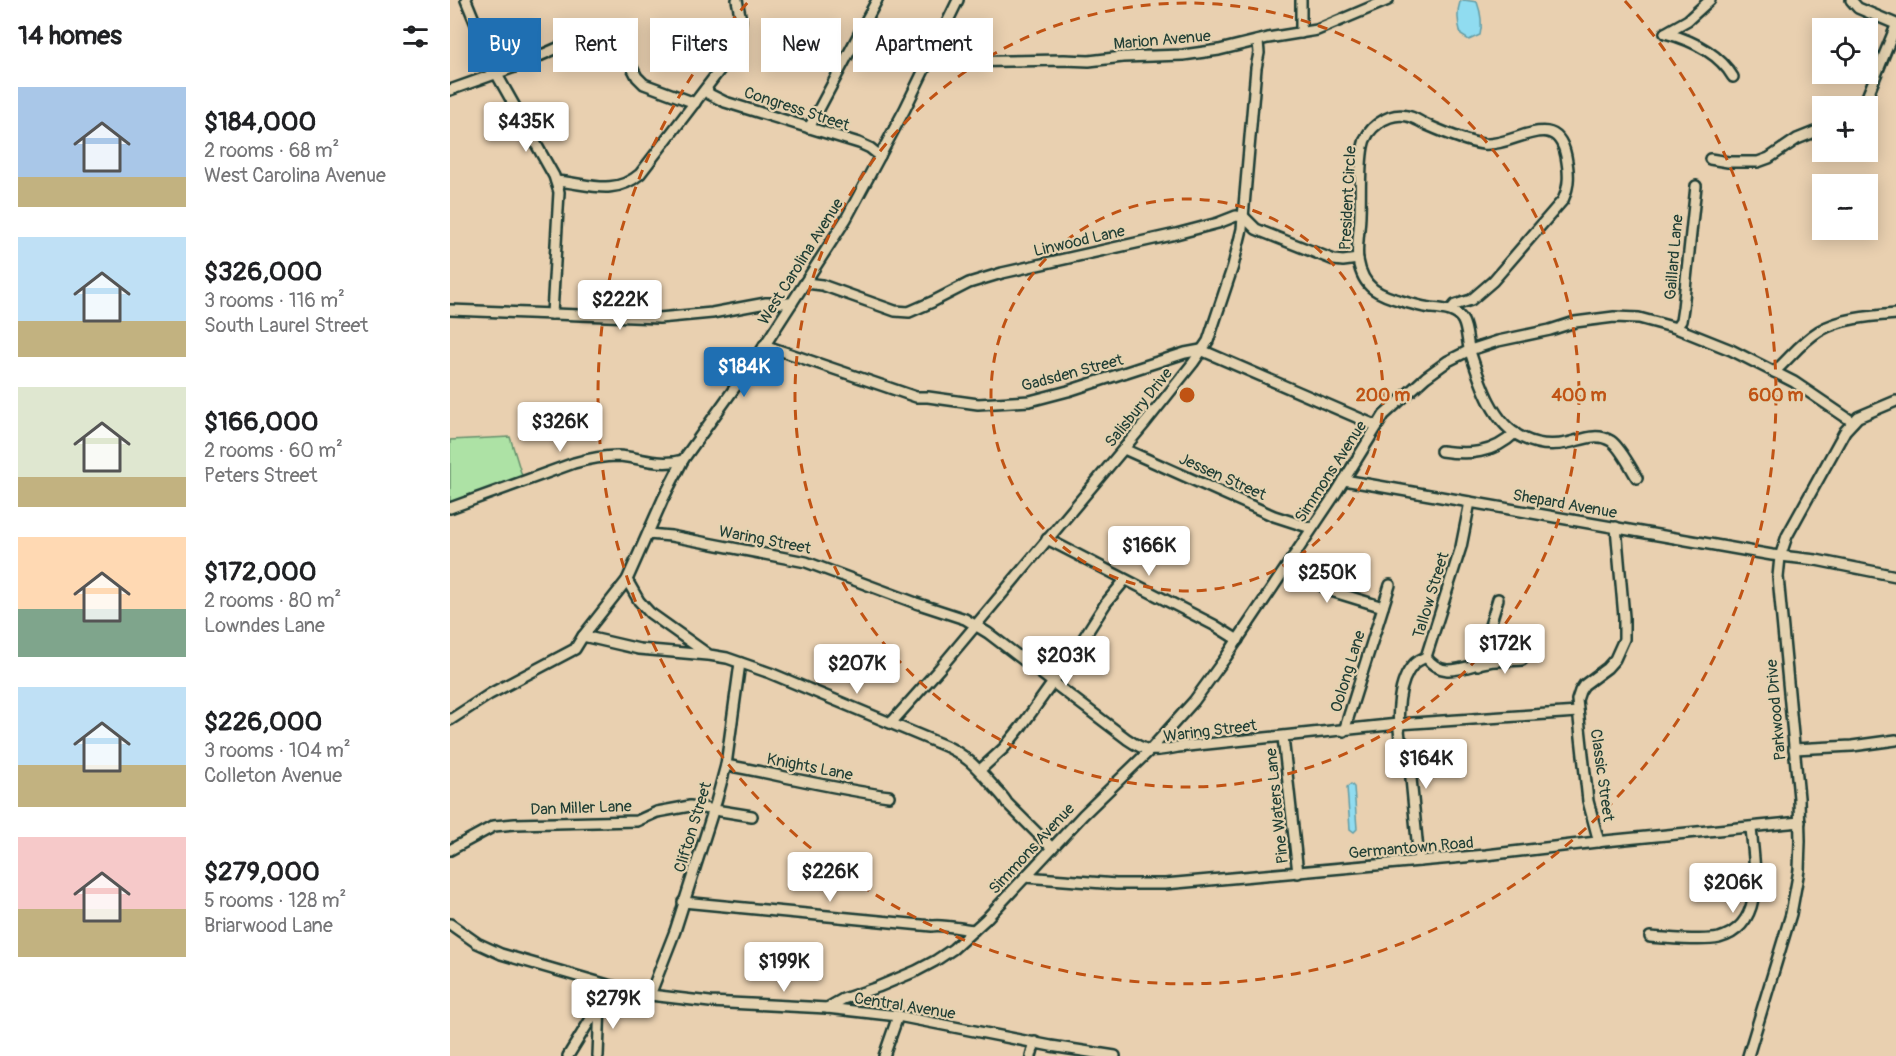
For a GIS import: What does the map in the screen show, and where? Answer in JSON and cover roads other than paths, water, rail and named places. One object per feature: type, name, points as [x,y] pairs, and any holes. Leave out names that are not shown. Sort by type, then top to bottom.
[{"type":"street","points":[[466,0],[496,73],[560,192],[552,314]]},
{"type":"street","points":[[556,181],[612,187],[624,185],[633,180],[658,153],[722,67],[740,33],[741,20],[737,0]]},
{"type":"street","points":[[809,128],[847,58],[860,28],[877,0]]},
{"type":"street","name":"West Carolina Avenue","points":[[950,18],[958,0]]},
{"type":"street","points":[[1301,0],[1301,33]]},
{"type":"street","name":"Marion Avenue","points":[[993,61],[1089,62],[1123,57],[1183,55],[1219,50],[1328,26],[1388,0]]},
{"type":"street","points":[[1710,0],[1688,20],[1665,33],[1690,42],[1718,59],[1727,66],[1733,77]]},
{"type":"street","points":[[1851,0],[1858,8],[1896,25],[1867,96]]},
{"type":"street","points":[[450,90],[569,43],[599,34],[607,34],[614,37],[620,45],[637,77],[644,84],[695,103]]},
{"type":"street","name":"Salisbury Drive","points":[[891,723],[1124,449],[1201,350],[1211,333],[1233,266],[1244,217],[1259,53],[1258,41]]},
{"type":"street","name":"West Carolina Avenue","points":[[450,720],[490,694],[575,649],[627,580],[683,460],[806,283],[846,219],[924,72]]},
{"type":"street","name":"Congress Street","points":[[706,88],[709,94],[725,102],[865,146],[880,156]]},
{"type":"street","name":"President Circle","points":[[1406,116],[1436,129],[1485,144],[1498,143],[1541,131],[1552,132],[1564,146],[1568,166],[1568,187],[1563,200],[1493,281],[1471,300],[1455,305],[1450,311],[1443,308],[1419,306],[1382,295],[1367,283],[1358,259],[1363,145],[1368,134],[1377,124],[1394,117],[1406,116]]},
{"type":"street","points":[[1710,159],[1728,162],[1758,162],[1812,133]]},
{"type":"street","name":"Gaillard Lane","points":[[1676,328],[1681,321],[1683,308],[1696,186]]},
{"type":"street","name":"Linwood Lane","points":[[806,283],[822,285],[895,311],[909,312],[969,283],[1002,273],[1203,227],[1236,216],[1244,217]]},
{"type":"street","points":[[1244,217],[1256,229],[1325,257],[1343,261],[1358,259]]},
{"type":"street","points":[[450,310],[659,318],[712,313],[766,303],[792,303]]},
{"type":"street","points":[[1450,311],[1462,320],[1470,350],[1496,413],[1515,434],[1541,444],[1569,443],[1590,436],[1601,437],[1612,441],[1637,478]]},
{"type":"street","points":[[1774,372],[1794,351],[1820,330],[1871,316],[1896,314]]},
{"type":"street","name":"Simmons Avenue","points":[[828,1008],[843,999],[878,987],[935,961],[953,949],[1149,751],[1194,701],[1238,640],[1377,426],[1388,412],[1437,368],[1470,350],[1575,322],[1601,318],[1639,318],[1676,328],[1731,350],[1794,382],[1853,422]]},
{"type":"street","name":"Gadsden Street","points":[[764,345],[916,397],[928,396],[988,404],[1030,401],[1068,392],[1185,353],[1201,350]]},
{"type":"street","points":[[1201,350],[1377,426]]},
{"type":"street","name":"Parkwood Drive","points":[[1748,1056],[1795,900],[1799,870],[1800,822],[1778,577],[1780,557],[1787,536],[1845,431],[1853,422],[1867,413],[1896,401]]},
{"type":"street","points":[[1441,451],[1461,454],[1496,448],[1515,434]]},
{"type":"street","name":"Jessen Street","points":[[1124,449],[1274,516],[1311,528]]},
{"type":"street","points":[[450,508],[574,462],[592,458],[617,456],[664,464],[683,460]]},
{"type":"street","name":"Shepard Avenue","points":[[1344,480],[1780,557],[1816,560],[1896,576]]},
{"type":"street","name":"Tallow Street","points":[[1398,724],[1402,690],[1407,674],[1415,662],[1426,657],[1461,547],[1470,502]]},
{"type":"street","points":[[1578,712],[1577,700],[1580,691],[1615,659],[1624,639],[1616,527]]},
{"type":"street","name":"Waring Street","points":[[648,534],[671,536],[807,561],[916,603],[943,611],[975,625],[1127,740],[1149,751],[1398,724],[1578,712]]},
{"type":"street","points":[[1047,539],[1214,625],[1238,640]]},
{"type":"street","points":[[1288,566],[1330,591],[1383,607]]},
{"type":"street","points":[[627,580],[639,602],[650,614],[709,655]]},
{"type":"street","points":[[980,770],[1013,737],[1076,650],[1106,603],[1125,580]]},
{"type":"street","name":"Oolong Lane","points":[[1344,731],[1390,585]]},
{"type":"street","points":[[1483,663],[1498,599]]},
{"type":"street","points":[[583,636],[639,649],[727,658],[770,673],[952,749],[967,758],[980,770],[1007,803],[1052,848]]},
{"type":"street","points":[[1426,657],[1432,664],[1450,670],[1462,670],[1483,663],[1522,660]]},
{"type":"street","name":"Clifton Street","points":[[650,995],[683,903],[726,765],[740,663]]},
{"type":"street","name":"Classic Street","points":[[1578,712],[1588,801],[1599,842]]},
{"type":"street","points":[[1398,724],[1400,739],[1408,747],[1419,861]]},
{"type":"street","name":"Pine Waters Lane","points":[[1283,736],[1298,873]]},
{"type":"street","points":[[1794,750],[1896,740]]},
{"type":"street","name":"Knights Lane","points":[[726,765],[810,783],[889,796]]},
{"type":"street","name":"Dan Miller Lane","points":[[450,850],[494,826],[637,821],[657,812],[690,806],[752,816]]},
{"type":"street","name":"Germantown Road","points":[[1025,877],[1148,885],[1298,873],[1800,822]]},
{"type":"street","points":[[1650,937],[1721,938],[1741,925],[1751,909],[1755,889],[1751,828]]},
{"type":"street","points":[[683,903],[974,930]]},
{"type":"street","name":"Central Avenue","points":[[450,924],[489,950],[611,986],[650,995],[710,1002],[828,1008],[898,1016],[1115,1056]]},
{"type":"street","points":[[568,1056],[611,986]]},
{"type":"street","points":[[598,1056],[600,1004]]},
{"type":"street","points":[[884,1056],[898,1016]]},
{"type":"street","points":[[1031,1056],[1035,1042]]},
{"type":"water","points":[[1464,0],[1477,2],[1481,18],[1480,35],[1469,40],[1461,35],[1458,23],[1460,2]]},
{"type":"water","points":[[1351,784],[1354,787],[1357,829],[1354,832],[1350,829],[1347,787]]}]
